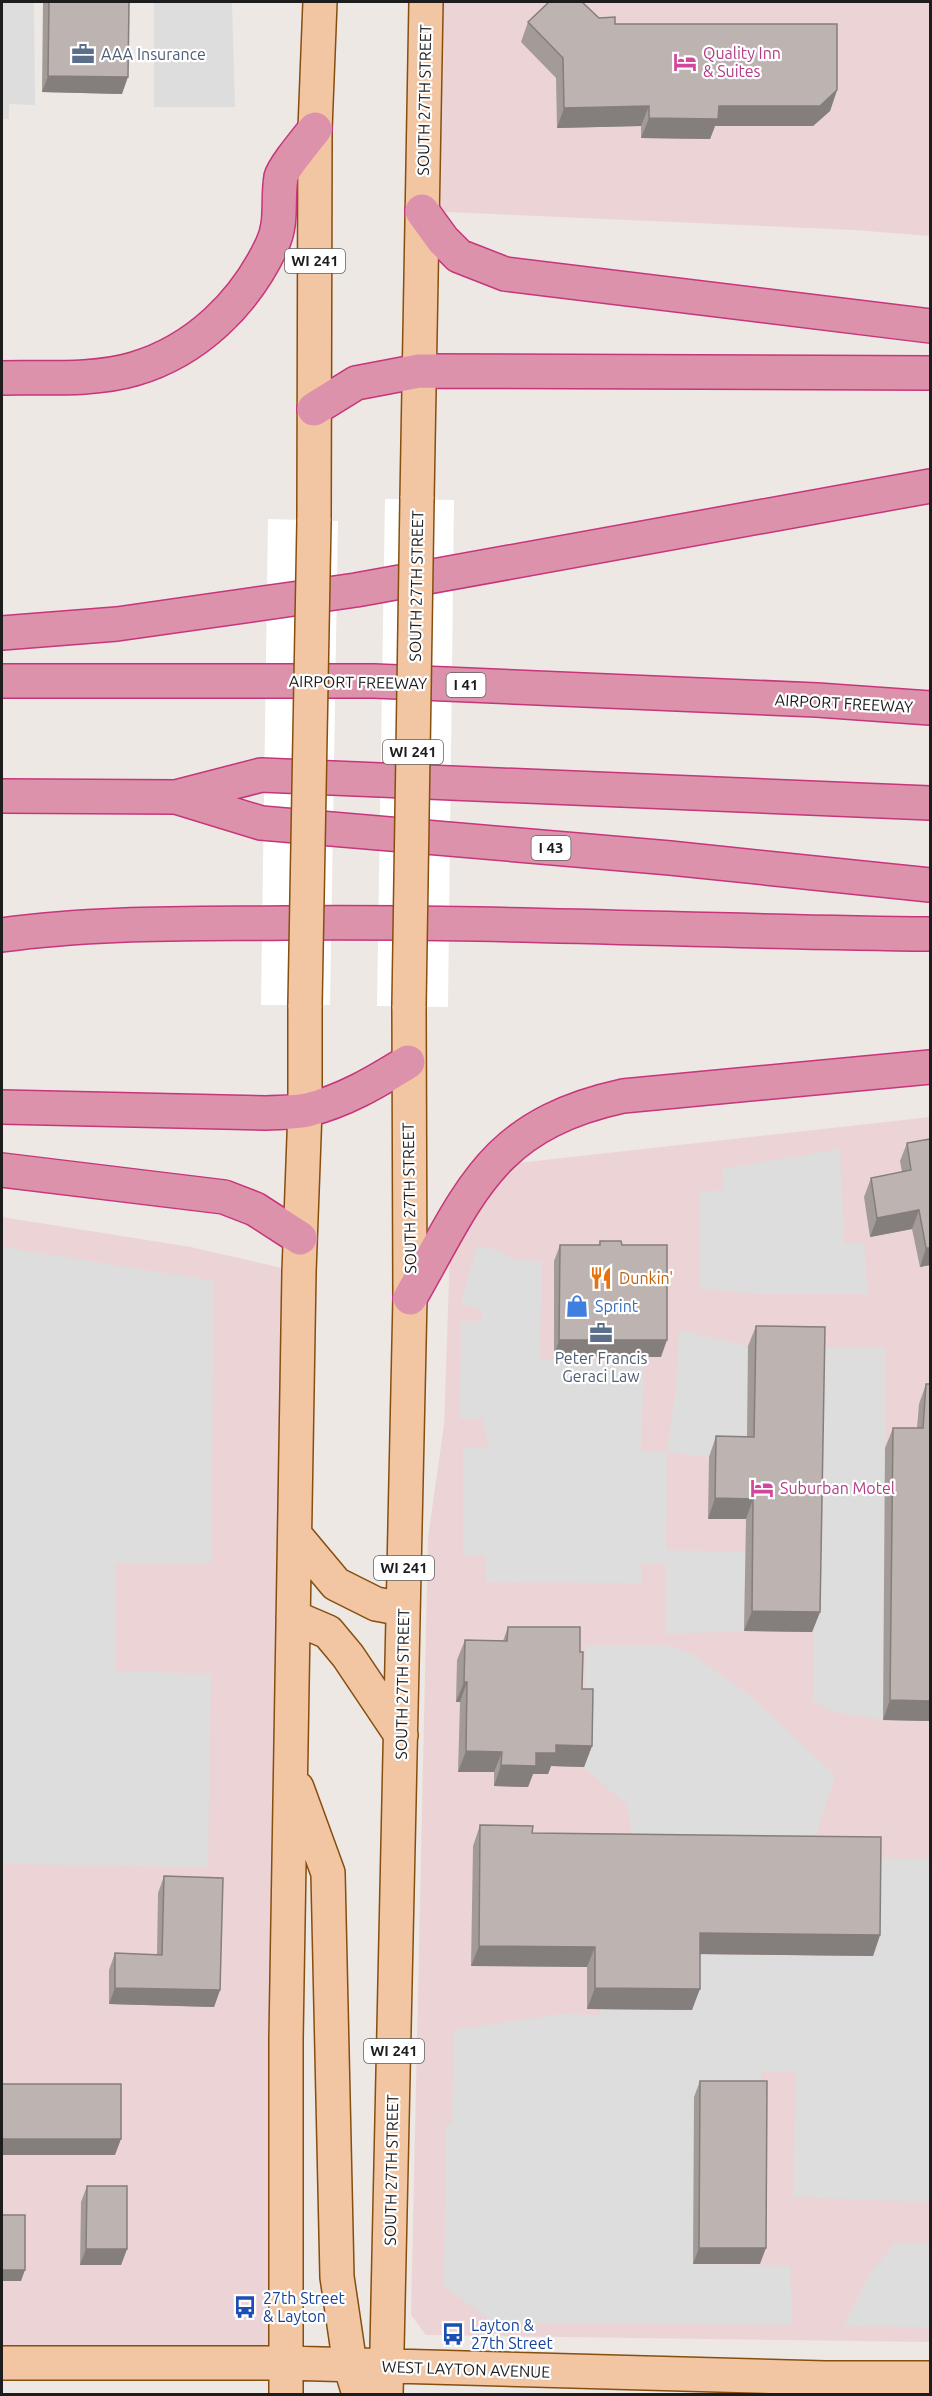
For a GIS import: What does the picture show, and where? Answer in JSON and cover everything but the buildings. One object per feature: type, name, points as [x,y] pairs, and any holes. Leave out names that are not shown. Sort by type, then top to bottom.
[{"type":"highway","points":[[2,378],[94,375],[132,370],[192,342],[226,313],[243,294],[273,244],[278,227],[281,175],[315,129]]},
{"type":"highway","points":[[422,211],[443,240],[459,256],[504,274],[930,326]]},
{"type":"highway","points":[[314,409],[356,383],[419,371],[930,373]]},
{"type":"highway","points":[[2,633],[117,624],[356,590],[930,486]]},
{"type":"highway","name":"AIRPORT FREEWAY","points":[[2,681],[374,681],[817,700],[930,708]]},
{"type":"highway","points":[[2,796],[176,797],[261,775],[930,803]]},
{"type":"highway","name":"I 43","points":[[176,797],[261,824],[670,858],[930,885]]},
{"type":"highway","points":[[2,935],[141,924],[341,923],[498,923],[930,934]]},
{"type":"highway","points":[[2,1107],[265,1113],[305,1110],[335,1101],[364,1088],[408,1062]]},
{"type":"highway","points":[[410,1298],[486,1169],[526,1134],[551,1119],[588,1103],[622,1096],[930,1067]]},
{"type":"highway","points":[[2,1170],[224,1197],[255,1209],[300,1238]]},
{"type":"main road","name":"WI 241","points":[[286,2379],[286,2039],[300,1238],[305,1110],[314,521],[315,129],[320,2]]},
{"type":"main road","name":"SOUTH 27TH STREET","points":[[386,2381],[410,1298],[408,1062],[426,2]]},
{"type":"main road","points":[[295,1535],[336,1584],[376,1604],[403,1609]]},
{"type":"main road","points":[[293,1617],[328,1632],[348,1656],[401,1735]]},
{"type":"main road","points":[[290,1769],[328,1873],[337,2277],[355,2380]]},
{"type":"main road","name":"WEST LAYTON AVENUE","points":[[2,2363],[286,2379],[386,2381],[930,2378]]},
{"type":"main road","points":[[286,2379],[303,2394]]},
{"type":"shaded area","points":[[2,2],[34,2],[35,105],[9,104],[9,119],[2,119]]},
{"type":"shaded area","points":[[154,2],[232,2],[235,107],[154,107]]},
{"type":"shaded area","points":[[426,2],[930,2],[930,236],[854,230],[422,211]]},
{"type":"shaded area","points":[[930,1117],[930,2342],[426,2335],[411,2315],[428,1537],[444,1425],[450,1253],[491,1183],[518,1163]]},
{"type":"shaded area","points":[[840,1149],[844,1244],[864,1242],[868,1294],[753,1294],[700,1288],[700,1192],[724,1190],[722,1169]]},
{"type":"shaded area","points":[[2,1217],[191,1247],[299,1272],[285,2363],[2,2363]]},
{"type":"shaded area","points":[[477,1246],[497,1250],[517,1260],[542,1261],[540,1360],[644,1361],[641,1451],[667,1451],[676,1388],[679,1330],[748,1346],[746,1457],[709,1457],[667,1452],[666,1550],[746,1552],[744,1631],[666,1634],[665,1564],[642,1563],[641,1583],[486,1582],[485,1556],[463,1554],[463,1447],[488,1447],[483,1418],[460,1419],[461,1321],[481,1321],[482,1310],[461,1304]]},
{"type":"shaded area","points":[[2,1247],[214,1281],[211,1563],[115,1563],[116,1671],[211,1674],[208,1867],[2,1864]]},
{"type":"shaded area","points":[[818,1347],[886,1347],[883,1720],[833,1712],[813,1701]]},
{"type":"shaded area","points":[[667,1645],[692,1654],[749,1695],[835,1775],[815,1839],[633,1839],[627,1805],[584,1767],[586,1646]]},
{"type":"shaded area","points":[[874,1858],[930,1859],[930,2202],[793,2197],[796,2072],[761,2072],[761,2097],[693,2264],[790,2266],[792,2325],[494,2323],[444,2286],[446,2124],[452,2124],[454,2030],[562,2014],[600,2015],[600,2009],[692,2010],[693,1954],[873,1956]]},
{"type":"shaded area","points":[[895,2243],[930,2243],[930,2327],[844,2326],[870,2273]]},
{"type":"pier","points":[[385,499],[454,500],[448,1007],[377,1006]]},
{"type":"pier","points":[[268,519],[338,521],[330,1005],[261,1005]]},
{"type":"place","name":"AAA Insurance","points":[[83,54]]},
{"type":"place","name":"Quality Inn & Suites","points":[[685,62]]},
{"type":"place","name":"Dunkin'","points":[[601,1278]]},
{"type":"place","name":"Sprint","points":[[577,1306]]},
{"type":"place","name":"Peter Francis Geraci Law","points":[[601,1333]]},
{"type":"place","name":"Suburban Motel","points":[[762,1488]]},
{"type":"place","name":"27th Street & Layton","points":[[245,2307]]},
{"type":"place","name":"Layton & 27th Street","points":[[453,2334]]}]
